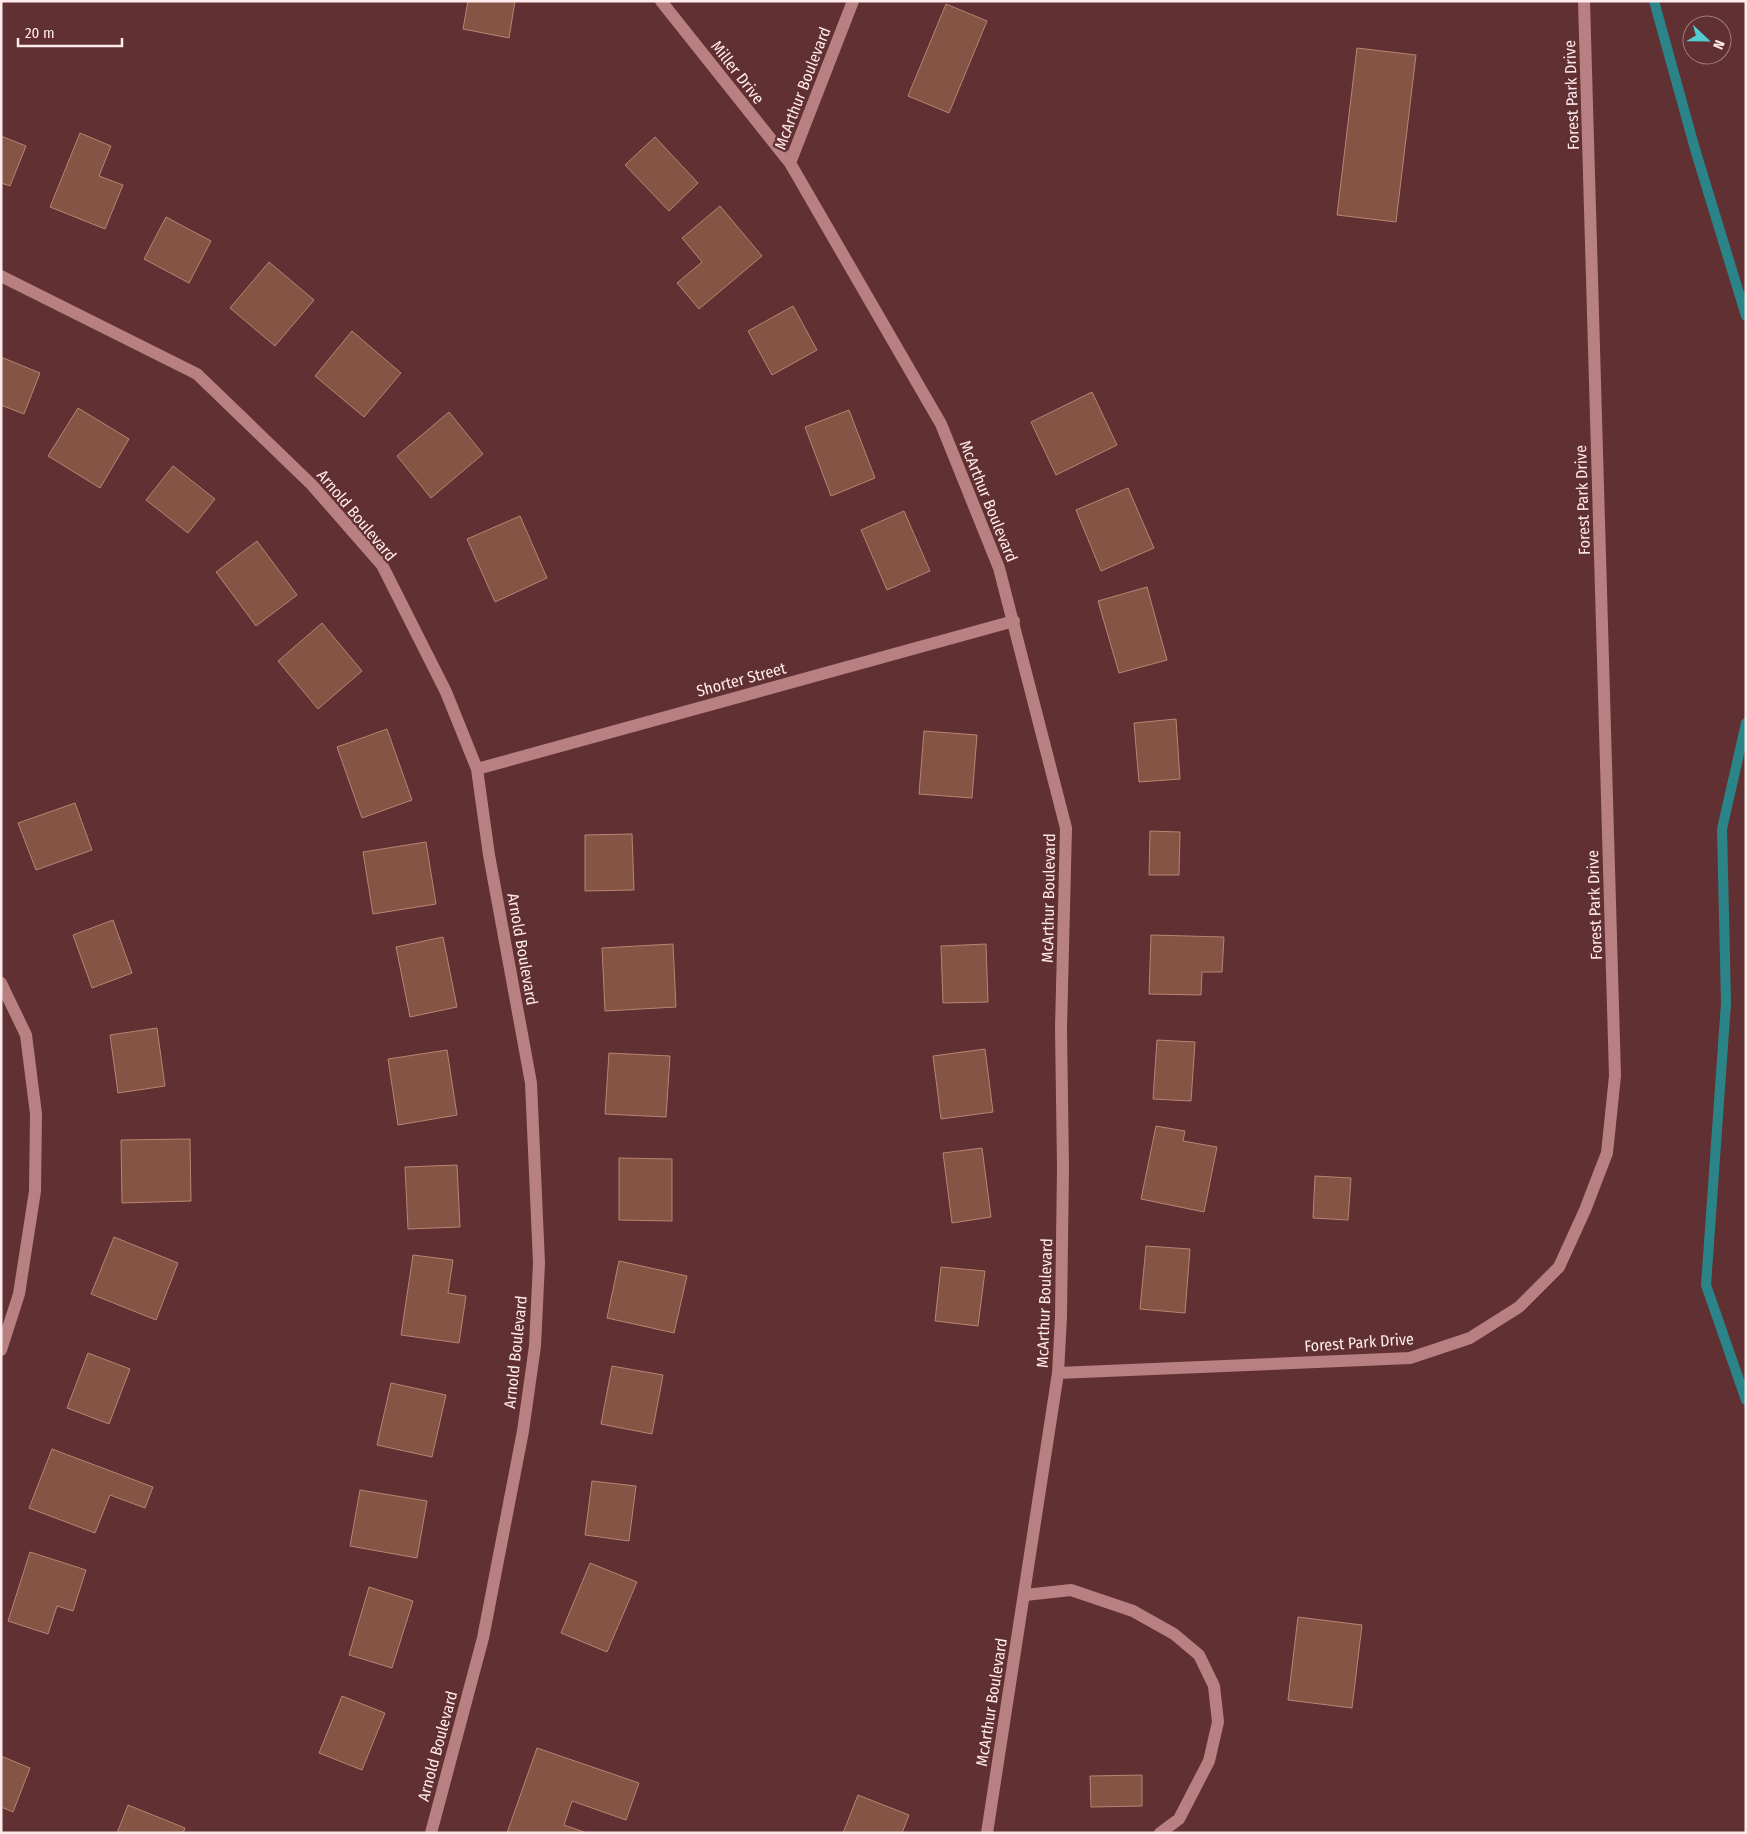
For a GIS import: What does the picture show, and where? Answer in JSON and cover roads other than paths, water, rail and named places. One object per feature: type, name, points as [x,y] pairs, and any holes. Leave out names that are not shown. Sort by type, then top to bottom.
[{"type":"street","name":"Miller Drive","points":[[661,1],[790,163]]},
{"type":"street","name":"McArthur Boulevard","points":[[854,1],[790,163],[941,424],[999,568],[1066,828],[1061,1028],[1063,1168],[1061,1317],[1058,1373],[1025,1595],[986,1833]]},
{"type":"street","name":"Forest Park Drive","points":[[1058,1373],[1410,1358],[1470,1338],[1519,1307],[1559,1267],[1607,1153],[1615,1076],[1584,1]]},
{"type":"street","name":"Arnold Boulevard","points":[[1,276],[197,374],[312,485],[382,566],[446,692],[477,768],[489,855],[532,1083],[539,1263],[535,1346],[523,1431],[482,1638],[431,1833]]},
{"type":"street","name":"Shorter Street","points":[[477,768],[1014,621]]},
{"type":"street","points":[[1,983],[26,1035],[36,1114],[35,1191],[19,1294],[1,1350]]},
{"type":"street","points":[[1025,1595],[1071,1590],[1133,1611],[1174,1634],[1198,1655],[1214,1686],[1218,1722],[1209,1761],[1179,1819],[1160,1833]]},
{"type":"waterway","points":[[1654,1],[1695,149],[1746,316]]},
{"type":"waterway","points":[[1746,723],[1722,829],[1726,1003],[1706,1285],[1746,1400]]}]
